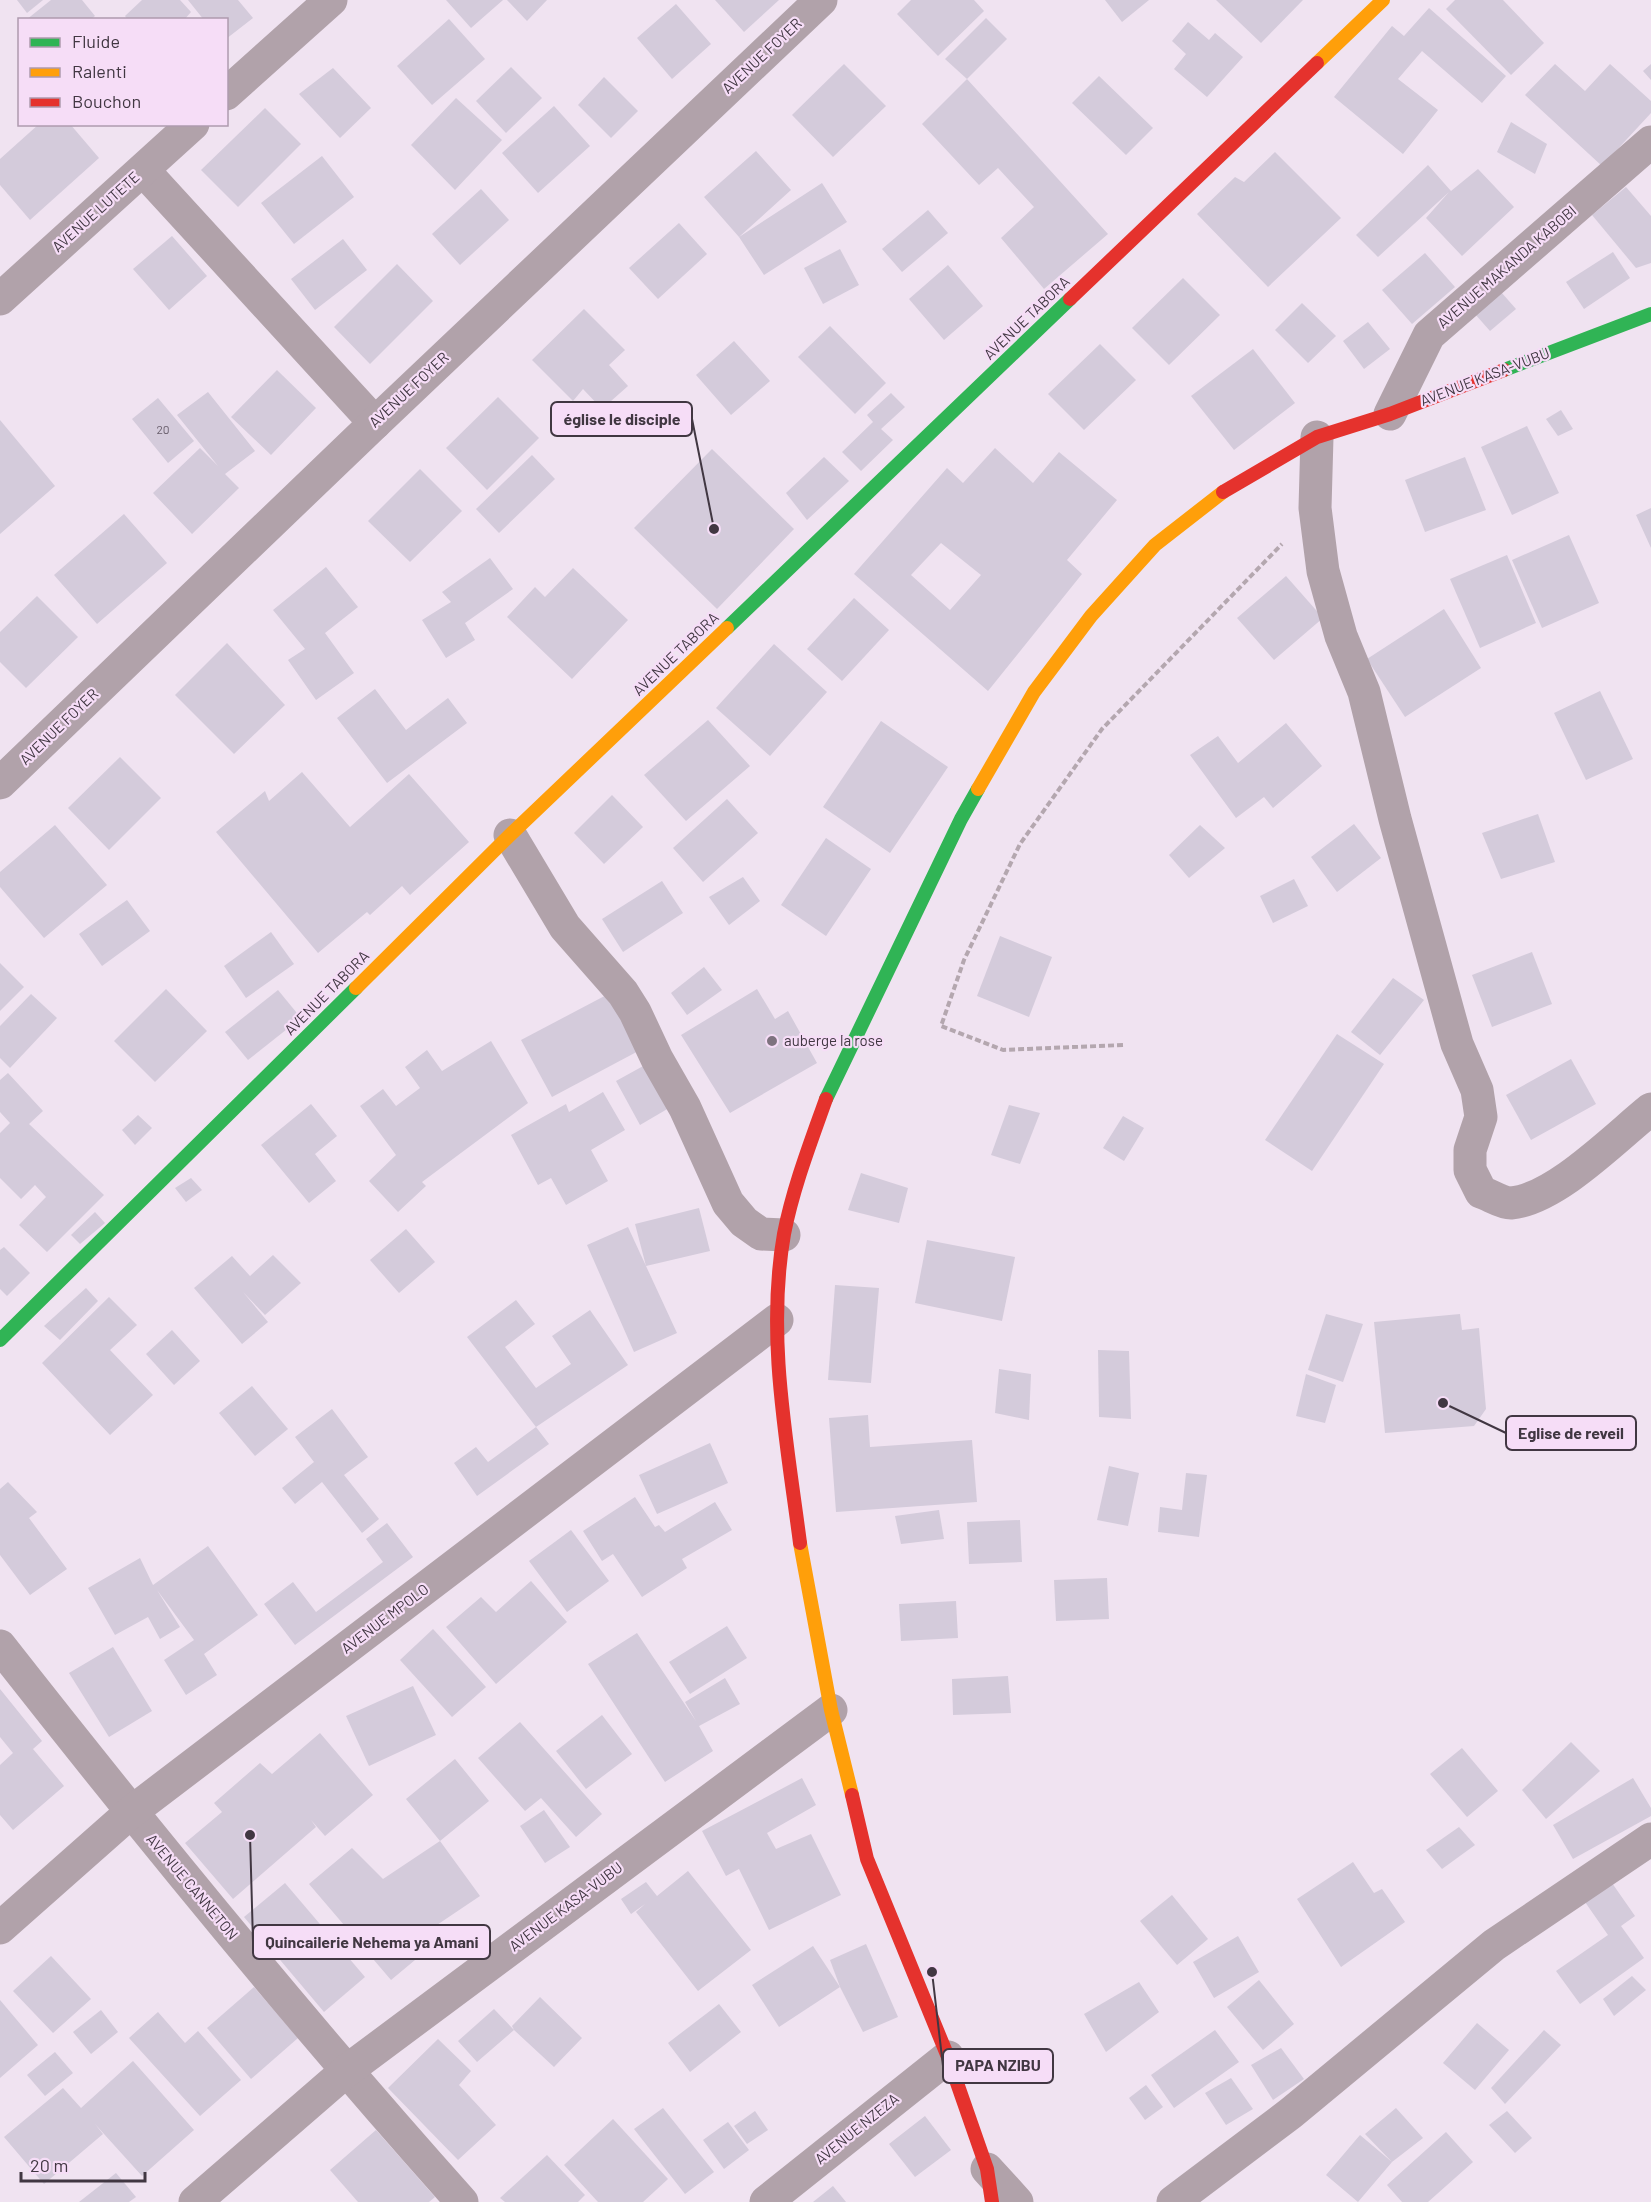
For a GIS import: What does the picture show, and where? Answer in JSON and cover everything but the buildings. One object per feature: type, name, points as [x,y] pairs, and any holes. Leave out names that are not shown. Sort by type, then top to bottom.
[{"type":"main road","name":"AVENUE TABORA","points":[[0,1340],[510,835],[1383,0]]},
{"type":"main road","name":"AVENUE KASA-VUBU","points":[[992,2202],[987,2169],[948,2057],[867,1859],[831,1710],[804,1573],[782,1396],[777,1320],[784,1235],[801,1167],[833,1082],[962,819],[1034,692],[1091,616],[1155,545],[1233,484],[1317,437],[1390,414],[1651,314]]},
{"type":"street","points":[[228,92],[331,0]]},
{"type":"street","name":"AVENUE FOYER","points":[[0,783],[821,0]]},
{"type":"street","name":"AVENUE LUTETE","points":[[0,299],[191,126]]},
{"type":"street","name":"AVENUE MAKANDA KABOBI","points":[[1390,414],[1429,335],[1651,142]]},
{"type":"street","points":[[143,170],[375,423]]},
{"type":"street","points":[[1317,437],[1315,508],[1323,571],[1341,636],[1364,692],[1395,819],[1457,1044],[1477,1090],[1481,1117],[1470,1150],[1470,1170],[1481,1192],[1509,1203],[1536,1197],[1591,1162],[1615,1138],[1651,1109]]},
{"type":"street","points":[[510,835],[565,927],[623,993],[635,1012],[657,1059],[685,1108],[729,1203],[744,1222],[760,1234],[784,1235]]},
{"type":"street","name":"AVENUE MPOLO","points":[[0,1928],[130,1813],[777,1320]]},
{"type":"street","name":"AVENUE CANNETON","points":[[0,1646],[130,1813],[345,2072],[462,2202]]},
{"type":"street","name":"AVENUE KASA-VUBU","points":[[195,2202],[345,2072],[831,1710]]},
{"type":"street","points":[[1173,2202],[1291,2113],[1494,1945],[1651,1839]]},
{"type":"street","name":"AVENUE NZEZA","points":[[766,2202],[948,2057]]},
{"type":"street","points":[[987,2169],[1017,2202]]},
{"type":"path","points":[[1123,1045],[1003,1050],[941,1026],[964,960],[1020,844],[1088,748],[1102,729],[1315,508]]},
{"type":"traffic: fast","points":[[727,628],[1070,299]]},
{"type":"traffic: fast","points":[[1504,370],[1651,314]]},
{"type":"traffic: fast","points":[[826,1099],[961,819],[978,789]]},
{"type":"traffic: fast","points":[[0,1340],[356,988]]},
{"type":"traffic: slow","points":[[1317,63],[1383,0]]},
{"type":"traffic: slow","points":[[978,789],[1034,692],[1091,616],[1155,545],[1223,492]]},
{"type":"traffic: slow","points":[[356,988],[510,835],[727,628]]},
{"type":"traffic: slow","points":[[800,1543],[831,1710],[852,1795]]},
{"type":"traffic: jam","points":[[1070,299],[1317,63]]},
{"type":"traffic: jam","points":[[1223,492],[1317,437],[1390,414],[1504,370]]},
{"type":"traffic: jam","points":[[800,1543],[780,1389],[777,1311],[779,1272],[784,1234],[792,1200],[826,1099]]},
{"type":"traffic: jam","points":[[852,1795],[867,1859],[948,2057],[987,2169],[992,2202]]},
{"type":"place","name":"église le disciple","points":[[714,529]]},
{"type":"place","name":"auberge la rose","points":[[772,1041]]},
{"type":"place","name":"Eglise de reveil","points":[[1443,1403]]},
{"type":"place","name":"Quincailerie Nehema ya Amani","points":[[250,1835]]},
{"type":"place","name":"PAPA NZIBU","points":[[932,1972]]}]
